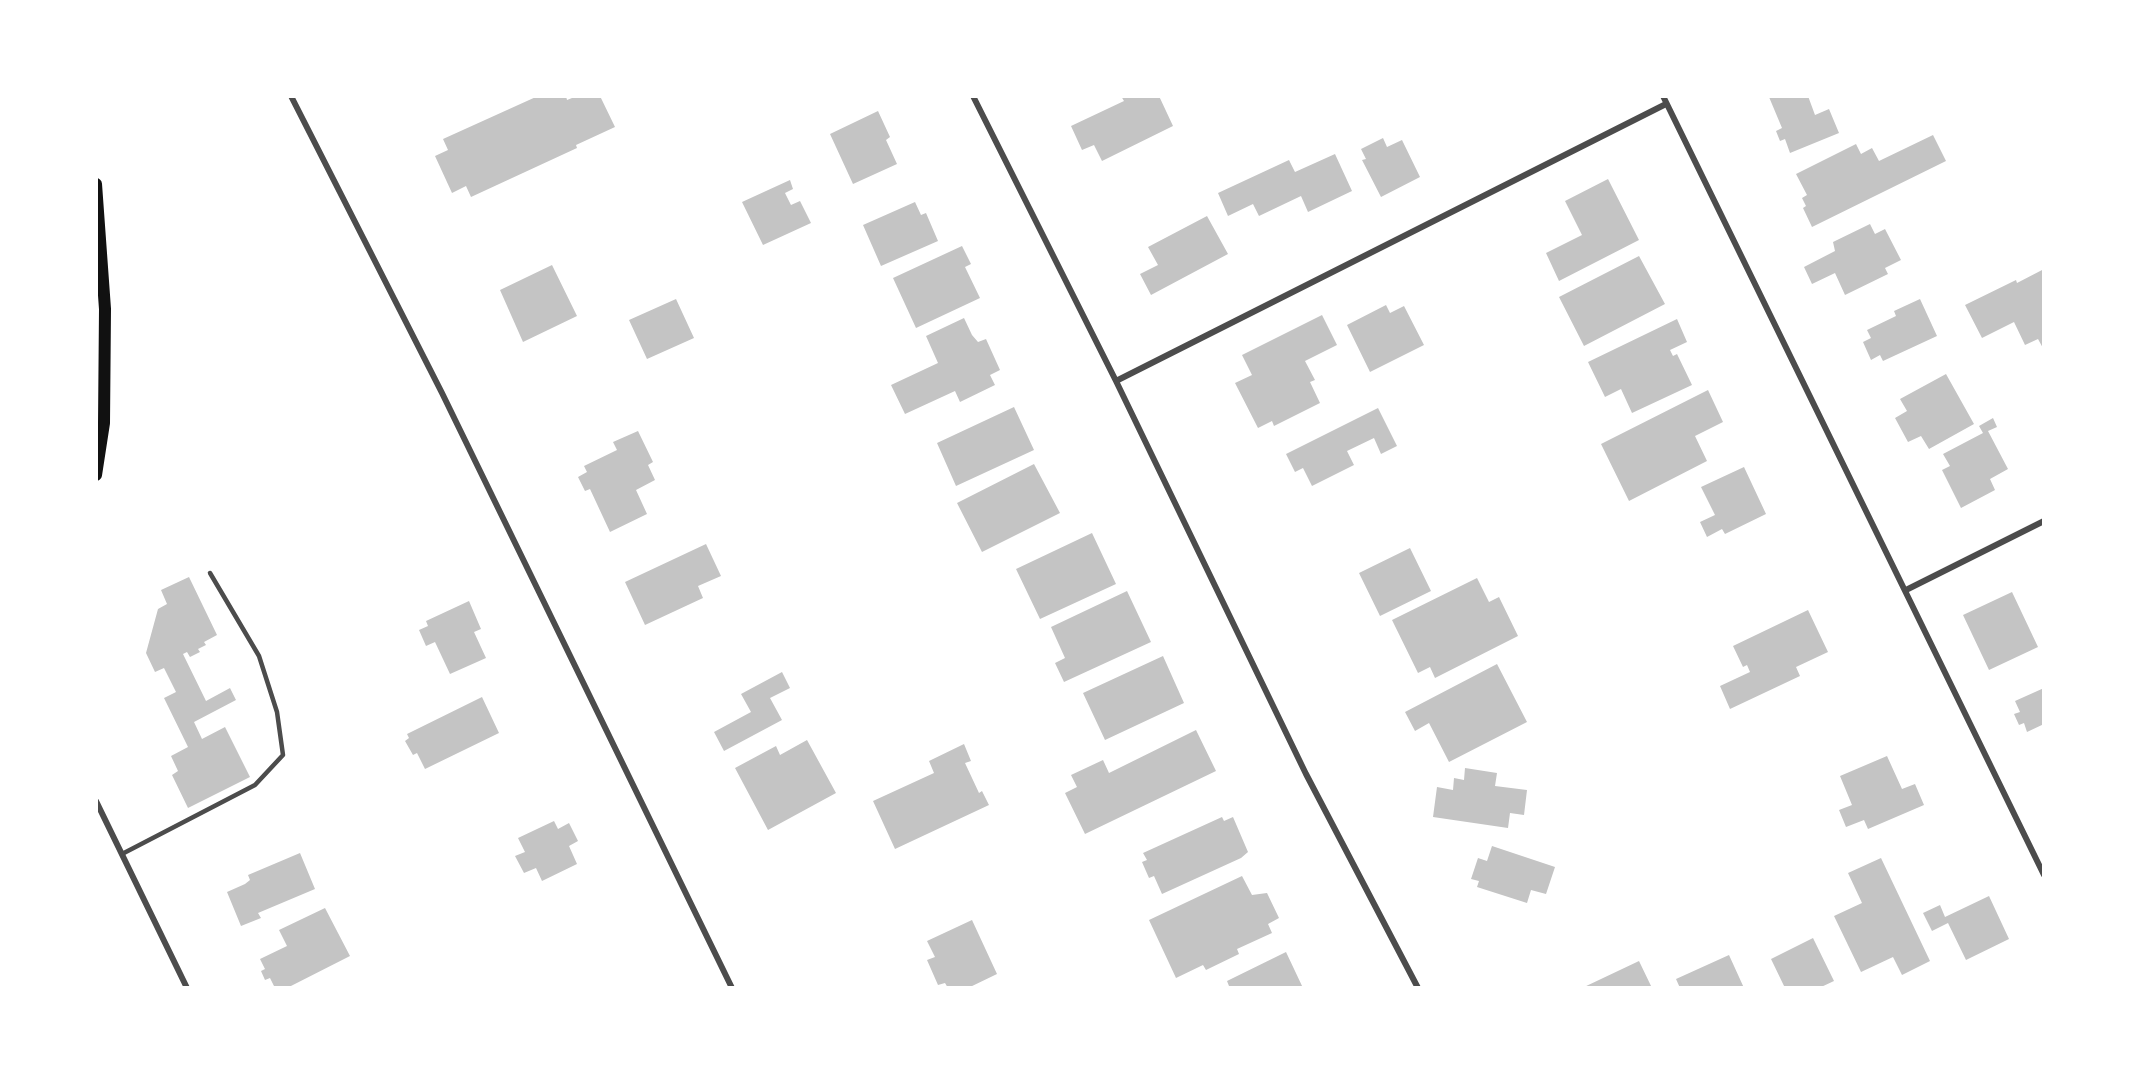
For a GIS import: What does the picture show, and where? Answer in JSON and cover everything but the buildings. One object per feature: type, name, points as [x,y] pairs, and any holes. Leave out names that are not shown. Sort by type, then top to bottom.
[{"type":"main road","points":[[96,184],[105,309],[104,423],[96,475]]},
{"type":"street","points":[[291,96],[442,393],[731,988]]},
{"type":"street","points":[[974,96],[1116,381],[1306,774],[1418,988]]},
{"type":"street","points":[[1663,96],[2044,875]]},
{"type":"street","points":[[1116,381],[1666,104]]},
{"type":"street","points":[[1906,590],[2044,521]]},
{"type":"street","points":[[96,801],[187,988]]},
{"type":"lane","points":[[122,854],[255,785],[283,755],[277,712],[259,656],[210,573]]}]
